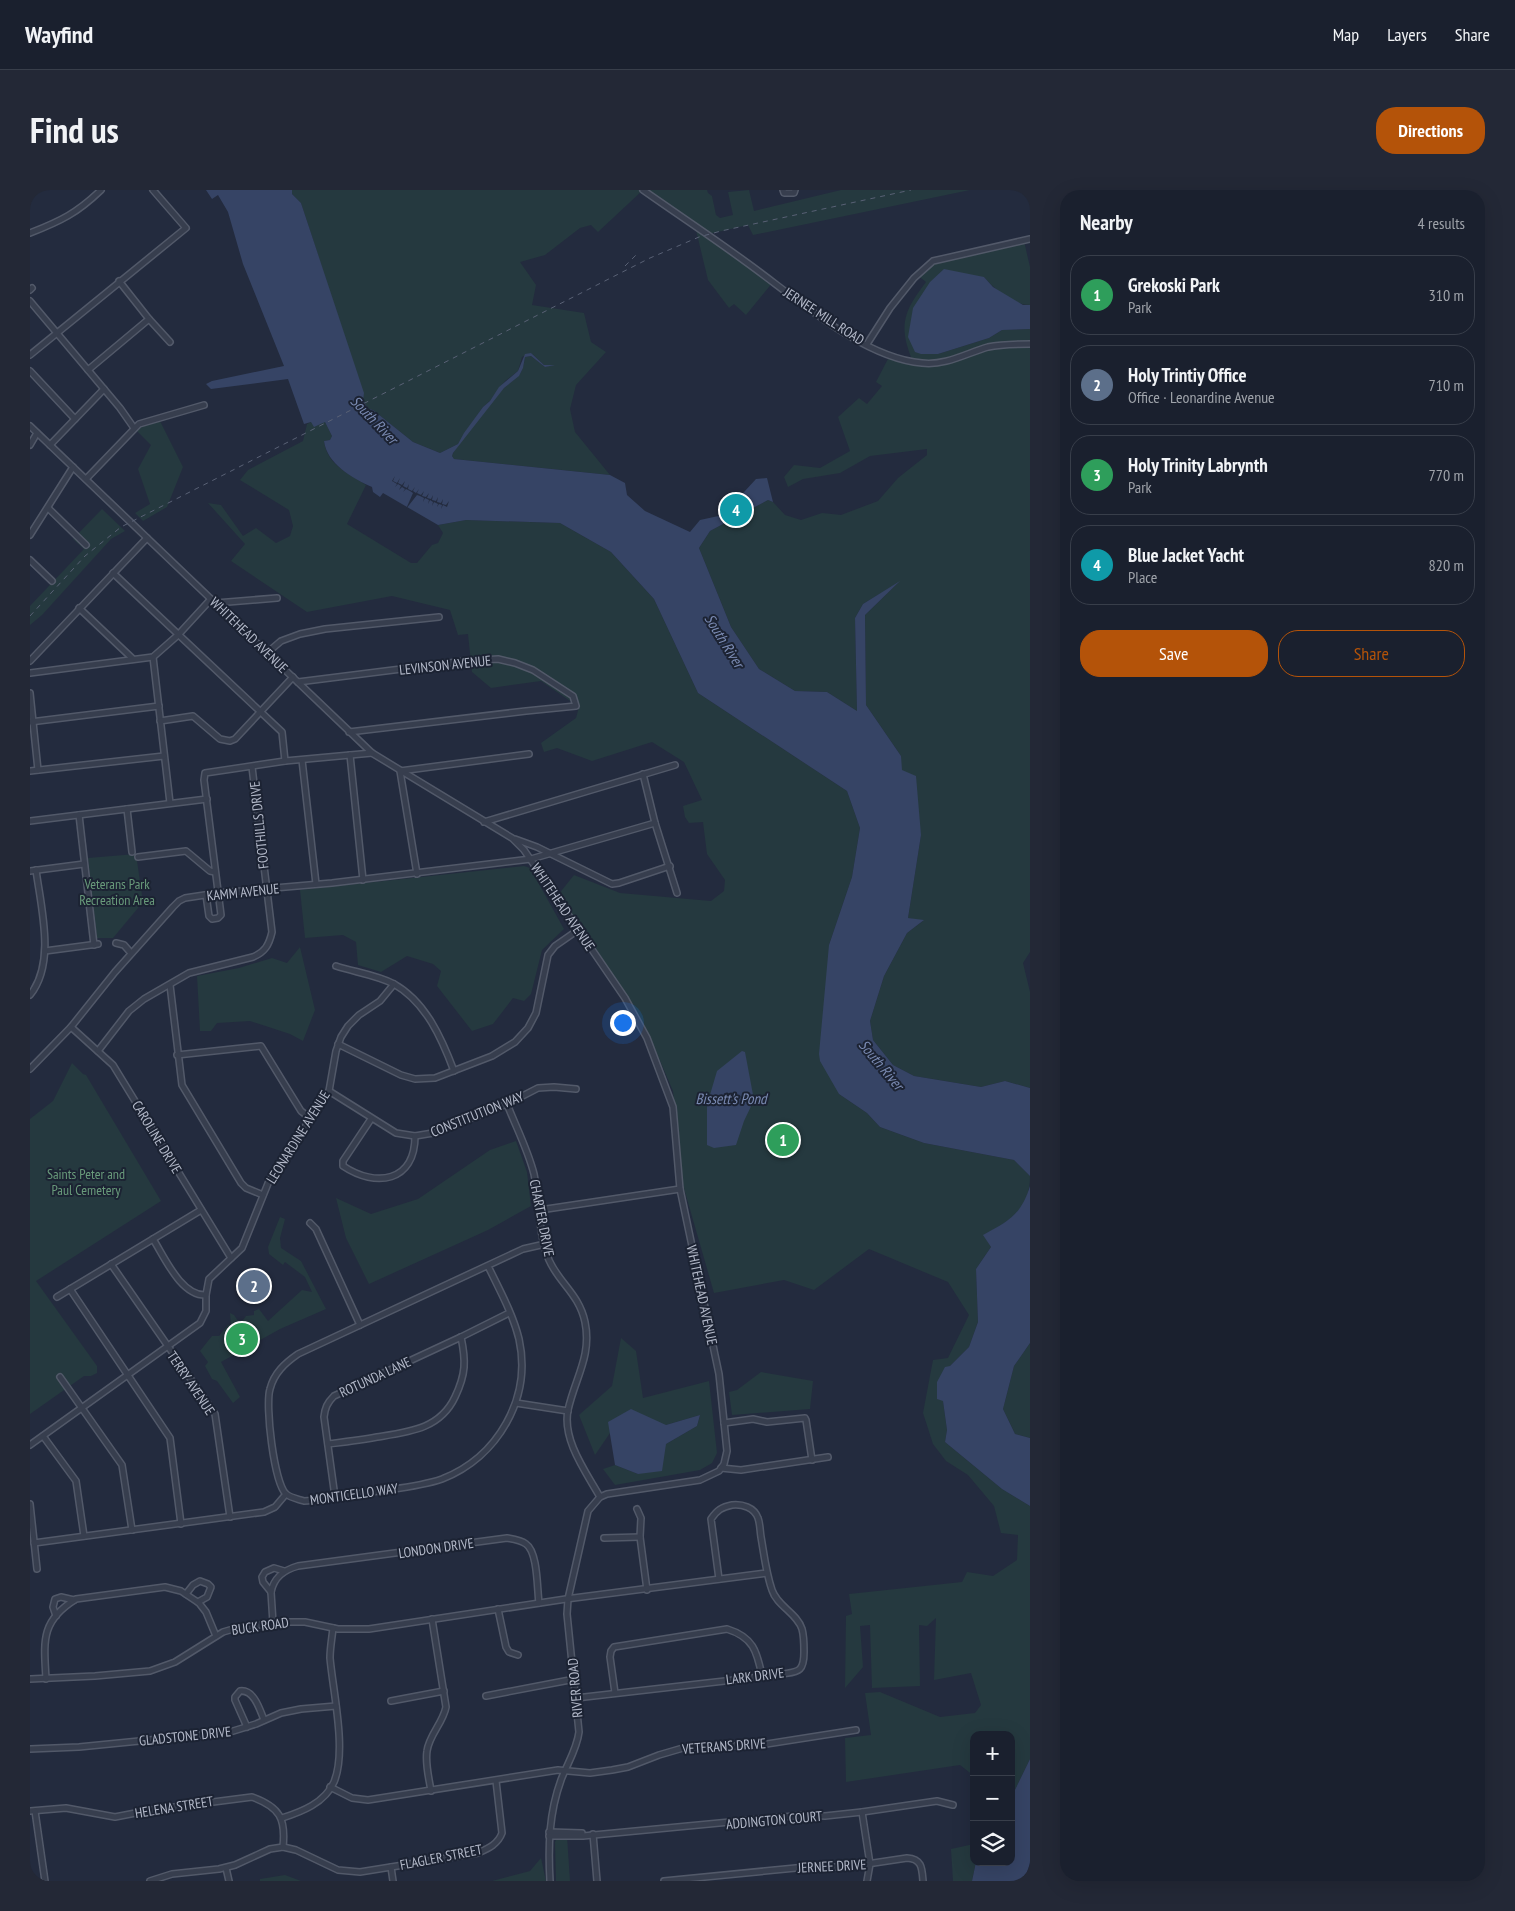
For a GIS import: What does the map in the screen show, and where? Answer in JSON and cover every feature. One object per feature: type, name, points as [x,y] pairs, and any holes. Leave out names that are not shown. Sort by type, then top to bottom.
[{"type":"street","points":[[30,233],[67,218],[84,207],[101,190]]},
{"type":"street","points":[[30,355],[186,228],[153,190]]},
{"type":"street","name":"JERNEE MILL ROAD","points":[[643,190],[723,245],[821,317],[867,344],[906,361],[934,364],[990,347],[1030,344]]},
{"type":"street","points":[[783,190],[784,193],[789,194],[794,193],[795,190]]},
{"type":"street","points":[[867,344],[890,308],[914,278],[933,261],[1030,239]]},
{"type":"street","points":[[119,281],[170,342]]},
{"type":"street","points":[[30,301],[134,428]]},
{"type":"street","points":[[88,370],[149,319]]},
{"type":"street","points":[[30,371],[76,420]]},
{"type":"street","points":[[50,445],[104,389]]},
{"type":"street","points":[[86,479],[139,424],[204,406]]},
{"type":"street","name":"WHITEHEAD AVENUE","points":[[30,427],[372,753],[512,838],[531,859],[625,998],[647,1038],[673,1107],[680,1189],[719,1374],[727,1451],[721,1468]]},
{"type":"street","points":[[30,445],[37,433]]},
{"type":"street","points":[[30,535],[73,467]]},
{"type":"street","points":[[48,508],[86,545]]},
{"type":"street","points":[[30,661],[147,538]]},
{"type":"street","points":[[30,560],[52,581]]},
{"type":"street","points":[[113,573],[282,732],[285,762]]},
{"type":"street","points":[[216,603],[277,598]]},
{"type":"street","points":[[30,672],[153,657],[178,635],[211,599]]},
{"type":"street","points":[[79,608],[132,659]]},
{"type":"street","points":[[267,653],[281,641],[300,634],[325,629],[439,617]]},
{"type":"street","points":[[153,657],[170,803]]},
{"type":"street","name":"LEVINSON AVENUE","points":[[295,679],[498,659],[533,670],[573,696],[576,706],[526,710],[349,732]]},
{"type":"street","points":[[160,721],[193,716],[220,739],[230,741],[235,739],[295,679]]},
{"type":"street","points":[[30,693],[31,722],[38,770]]},
{"type":"street","points":[[31,722],[159,706]]},
{"type":"street","points":[[206,895],[209,916],[215,920],[221,915],[205,773],[372,753]]},
{"type":"street","points":[[418,874],[400,771],[529,754]]},
{"type":"street","points":[[350,755],[363,880]]},
{"type":"street","points":[[30,771],[164,756]]},
{"type":"street","points":[[302,760],[316,884]]},
{"type":"street","points":[[484,822],[675,765]]},
{"type":"street","name":"FOOTHILLS DRIVE","points":[[98,1051],[136,1004],[189,973],[253,957],[267,948],[272,932],[252,767]]},
{"type":"street","points":[[643,774],[655,823],[677,893]]},
{"type":"street","points":[[30,821],[207,799]]},
{"type":"street","points":[[127,809],[132,852]]},
{"type":"street","points":[[45,950],[96,945],[79,815]]},
{"type":"street","name":"KAMM AVENUE","points":[[30,1069],[70,1027],[132,953],[179,901],[218,893],[363,880],[531,859],[655,823]]},
{"type":"street","points":[[512,838],[537,847],[612,884],[670,866]]},
{"type":"street","points":[[138,857],[186,851],[210,871],[215,872]]},
{"type":"street","points":[[30,995],[38,985],[45,950],[33,870],[84,864]]},
{"type":"street","points":[[338,1044],[401,1075],[415,1079],[436,1078],[492,1056],[515,1042],[528,1028],[536,1013],[548,955],[555,946],[578,930]]},
{"type":"street","points":[[116,943],[124,946],[132,953]]},
{"type":"street","points":[[336,966],[394,984],[404,991],[430,1020],[447,1052],[454,1071]]},
{"type":"street","name":"LEONARDINE AVENUE","points":[[30,1445],[200,1323],[206,1311],[206,1295],[210,1279],[244,1246],[274,1171],[329,1091],[338,1044],[348,1026],[359,1015],[380,1001],[394,984]]},
{"type":"street","points":[[170,985],[182,1085],[236,1176],[246,1188],[263,1195]]},
{"type":"street","name":"CAROLINE DRIVE","points":[[70,1027],[113,1064],[230,1258]]},
{"type":"street","points":[[177,1055],[261,1046],[301,1110],[310,1118]]},
{"type":"street","name":"CONSTITUTION WAY","points":[[329,1091],[396,1134],[415,1136],[433,1133],[507,1104],[538,1088],[576,1089]]},
{"type":"street","name":"CHARTER DRIVE","points":[[507,1104],[534,1174],[549,1260],[582,1309],[587,1340],[585,1361],[568,1410],[569,1432],[575,1452],[600,1497]]},
{"type":"street","points":[[370,1119],[343,1161],[343,1166],[362,1176],[383,1179],[402,1170],[411,1161],[413,1156],[415,1136]]},
{"type":"street","points":[[540,1210],[680,1189]]},
{"type":"street","points":[[57,1297],[201,1210]]},
{"type":"street","points":[[310,1223],[316,1229],[360,1325]]},
{"type":"street","points":[[153,1239],[182,1284],[195,1294],[206,1295]]},
{"type":"street","points":[[34,1543],[230,1517],[269,1510],[275,1507],[286,1494],[277,1477],[268,1409],[270,1389],[274,1379],[285,1363],[298,1354],[488,1266],[530,1247],[545,1244]]},
{"type":"street","name":"TERRY AVENUE","points":[[111,1264],[215,1414],[230,1517]]},
{"type":"street","name":"MONTICELLO WAY","points":[[286,1494],[294,1499],[304,1500],[422,1484],[456,1472],[481,1456],[496,1439],[516,1403],[521,1379],[522,1359],[517,1330],[488,1266]]},
{"type":"street","points":[[70,1289],[170,1438],[180,1524]]},
{"type":"street","name":"ROTUNDA LANE","points":[[335,1497],[324,1417],[325,1409],[334,1396],[509,1313]]},
{"type":"street","points":[[328,1444],[411,1432],[439,1419],[451,1405],[465,1373],[461,1337]]},
{"type":"street","points":[[60,1377],[122,1464],[132,1530]]},
{"type":"street","points":[[516,1403],[568,1410]]},
{"type":"street","points":[[724,1423],[754,1419],[767,1422],[805,1418],[812,1460]]},
{"type":"street","points":[[43,1436],[76,1480],[84,1536]]},
{"type":"street","points":[[600,1497],[607,1494],[700,1480],[721,1468],[742,1470],[828,1457]]},
{"type":"street","name":"RIVER ROAD","points":[[550,1881],[549,1834],[555,1798],[578,1740],[575,1680],[567,1614],[568,1599],[588,1511],[600,1497]]},
{"type":"street","points":[[30,1504],[37,1569]]},
{"type":"street","name":"LARK DRIVE","points":[[576,1698],[798,1671],[804,1664],[802,1629],[774,1596],[767,1573],[758,1517],[750,1508],[739,1504],[717,1510],[710,1518],[720,1579]]},
{"type":"street","points":[[637,1509],[641,1518],[640,1537],[647,1590]]},
{"type":"street","points":[[604,1538],[640,1537]]},
{"type":"street","name":"LONDON DRIVE","points":[[273,1623],[272,1592],[263,1582],[262,1577],[265,1572],[274,1568],[284,1572],[298,1566],[507,1538],[518,1540],[528,1545],[532,1553],[535,1563],[539,1603]]},
{"type":"street","points":[[272,1592],[273,1583],[284,1572]]},
{"type":"street","points":[[539,1603],[767,1573]]},
{"type":"street","points":[[186,1594],[193,1585],[200,1581],[208,1584],[211,1587],[207,1597],[198,1602]]},
{"type":"street","points":[[46,1679],[44,1641],[48,1627],[66,1605],[74,1600],[165,1587],[186,1594],[198,1602],[206,1612],[216,1636]]},
{"type":"street","points":[[56,1616],[53,1607],[55,1599],[61,1597],[74,1600]]},
{"type":"street","name":"BUCK ROAD","points":[[30,1679],[150,1671],[175,1662],[223,1632],[273,1623],[305,1622],[333,1628],[368,1629],[539,1603]]},
{"type":"street","points":[[498,1609],[506,1647],[510,1652],[518,1655]]},
{"type":"street","points":[[431,1791],[427,1767],[427,1750],[444,1716],[446,1707],[432,1619]]},
{"type":"street","points":[[152,1881],[172,1874],[235,1866],[270,1849],[283,1847],[285,1832],[282,1818],[303,1811],[315,1804],[330,1788],[334,1782],[339,1757],[336,1706],[330,1656],[333,1628]]},
{"type":"street","points":[[615,1693],[610,1656],[614,1647],[727,1630],[740,1633],[755,1648],[762,1676]]},
{"type":"street","points":[[486,1696],[575,1680]]},
{"type":"street","points":[[247,1727],[235,1700],[237,1693],[240,1691],[245,1690],[251,1694],[264,1720]]},
{"type":"street","points":[[391,1701],[444,1691]]},
{"type":"street","name":"GLADSTONE DRIVE","points":[[30,1749],[79,1748],[230,1732],[281,1713],[336,1706]]},
{"type":"street","name":"VETERANS DRIVE","points":[[330,1788],[352,1798],[368,1800],[558,1770],[590,1772],[612,1770],[628,1767],[673,1750],[695,1746],[760,1745],[856,1730]]},
{"type":"street","name":"FLAGLER STREET","points":[[283,1847],[296,1850],[338,1870],[360,1872],[478,1853],[500,1840],[502,1833],[496,1781]]},
{"type":"street","name":"HELENA STREET","points":[[33,1811],[66,1808],[114,1817],[252,1797],[266,1802],[282,1818]]},
{"type":"street","name":"ADDINGTON COURT","points":[[549,1834],[583,1836],[787,1816],[826,1816],[937,1800],[953,1806]]},
{"type":"street","points":[[33,1811],[45,1881]]},
{"type":"street","points":[[862,1812],[870,1864],[867,1881]]},
{"type":"street","points":[[593,1834],[597,1881]]},
{"type":"street","name":"JERNEE DRIVE","points":[[664,1881],[806,1867],[841,1867],[907,1858],[913,1859],[920,1864],[923,1881]]},
{"type":"street","points":[[391,1867],[393,1881]]},
{"type":"street","points":[[226,1868],[229,1881]]},
{"type":"green space","points":[[292,190],[643,190],[598,232],[591,225],[580,228],[545,255],[520,262],[536,285],[532,305],[584,313],[591,342],[606,352],[576,385],[570,409],[575,432],[610,475],[454,459],[452,456],[493,400],[521,373],[525,357],[531,356],[545,367],[551,365],[544,365],[531,353],[522,357],[518,371],[505,381],[483,407],[458,444],[440,453],[413,442],[373,410],[368,409],[363,400],[363,393],[301,203],[292,194]]},
{"type":"green space","points":[[643,190],[707,190],[712,196],[716,215],[720,218],[733,215],[728,192],[749,190],[754,211],[841,190],[970,190],[753,235],[748,225],[709,234],[773,282],[746,315],[734,304],[729,308],[708,280],[695,226]]},
{"type":"green space","points":[[1024,241],[1030,267],[1030,305],[1017,302],[1005,296],[984,277],[938,354],[989,338],[1002,330],[1030,329],[1030,952],[1023,963],[1030,992],[1030,1088],[1005,1081],[981,1087],[914,1076],[893,1065],[873,1040],[870,1021],[884,976],[907,933],[923,921],[908,918],[921,835],[901,770],[901,756],[866,705],[865,615],[898,583],[863,604],[855,618],[857,711],[827,692],[795,691],[759,669],[731,627],[699,548],[710,531],[768,500],[773,502],[785,515],[801,520],[822,513],[841,515],[878,501],[898,478],[927,455],[927,449],[870,456],[840,473],[803,479],[788,487],[784,477],[794,465],[820,468],[850,451],[838,417],[859,398],[867,404],[882,386],[876,382],[890,355],[913,362],[905,339],[904,329],[905,320],[912,302],[926,282],[917,275],[933,261]]},
{"type":"green space","points":[[160,421],[183,467],[167,507],[143,521],[135,513],[150,504],[138,469],[151,445],[137,431],[142,425]]},
{"type":"green space","points":[[311,422],[325,422],[332,436],[330,440],[324,441],[329,456],[339,468],[366,485],[347,524],[411,563],[417,563],[432,545],[438,543],[443,533],[438,525],[466,520],[560,523],[611,552],[654,599],[698,693],[847,791],[860,828],[852,877],[829,945],[839,1094],[867,1113],[880,1127],[924,1143],[1014,1160],[1030,1176],[1026,1197],[1017,1213],[1002,1225],[984,1235],[991,1247],[976,1269],[978,1322],[969,1347],[950,1366],[943,1401],[947,1430],[945,1442],[1002,1489],[1030,1506],[1030,1759],[1015,1790],[1015,1731],[970,1731],[970,1773],[960,1765],[846,1782],[845,1738],[871,1735],[865,1693],[880,1692],[940,1717],[975,1713],[981,1705],[971,1673],[934,1680],[936,1618],[927,1626],[919,1625],[920,1686],[872,1688],[870,1625],[860,1626],[863,1667],[845,1688],[846,1616],[852,1614],[849,1594],[962,1582],[967,1572],[993,1576],[1017,1560],[1018,1535],[1001,1533],[994,1506],[968,1475],[946,1461],[933,1444],[923,1413],[933,1360],[948,1358],[969,1315],[948,1282],[869,1249],[814,1290],[784,1280],[714,1293],[683,1185],[673,1091],[648,1033],[589,937],[558,895],[574,875],[620,893],[711,901],[724,891],[725,880],[707,854],[703,822],[689,823],[685,817],[683,806],[702,800],[684,762],[652,742],[592,761],[557,748],[544,752],[541,743],[576,718],[579,707],[541,681],[491,688],[472,672],[468,634],[458,635],[450,610],[392,596],[307,612],[231,561],[245,544],[208,503],[221,505],[243,536],[256,528],[276,543],[290,536],[293,526],[289,510],[240,480],[248,470],[303,441],[307,424]]},
{"type":"green space","points":[[102,509],[125,531],[111,539],[42,615],[30,625],[30,606],[84,549],[73,539]]},
{"type":"green space","name":"Veterans Park Recreation Area","points":[[136,854],[143,902],[113,938],[97,938],[88,858]]},
{"type":"green space","points":[[524,866],[530,868],[564,929],[542,950],[531,994],[524,1001],[513,998],[493,1024],[472,1031],[437,986],[441,971],[433,964],[407,956],[381,972],[358,965],[356,942],[343,935],[305,938],[300,890]]},
{"type":"green space","points":[[300,947],[315,1010],[303,1041],[290,1034],[250,1021],[217,1023],[211,1031],[200,1031],[197,976],[239,968],[272,958],[287,963]]},
{"type":"green space","name":"Saints Peter and Paul Cemetery","points":[[72,1063],[86,1075],[161,1201],[36,1281],[97,1366],[97,1373],[91,1376],[84,1376],[30,1414],[30,1119],[53,1101]]},
{"type":"green space","points":[[516,1141],[527,1172],[531,1206],[488,1230],[369,1284],[346,1238],[336,1198],[371,1214],[418,1199],[490,1150]]},
{"type":"green space","points":[[280,1217],[285,1219],[280,1238],[281,1248],[301,1261],[326,1309],[280,1329],[221,1362],[240,1397],[233,1403],[217,1381],[212,1379],[205,1366],[208,1362],[200,1351],[212,1336],[219,1336],[228,1325],[231,1325],[230,1313],[238,1321],[243,1320],[246,1316],[254,1315],[254,1311],[259,1309],[268,1321],[302,1290],[312,1292],[305,1277],[285,1262],[283,1265],[269,1254],[268,1247]]},
{"type":"green space","points":[[265,1278],[270,1284],[254,1297],[249,1291]]},
{"type":"green space","points":[[621,1338],[636,1351],[643,1398],[709,1381],[717,1453],[712,1463],[700,1470],[615,1485],[603,1469],[615,1465],[638,1474],[666,1444],[697,1426],[700,1415],[666,1425],[610,1433],[595,1455],[579,1415],[612,1386]]},
{"type":"green space","points":[[1030,1343],[1030,1438],[1015,1434],[1003,1409],[1014,1366]]},
{"type":"green space","points":[[761,1372],[813,1381],[810,1409],[732,1415],[729,1392],[737,1390]]},
{"type":"green space","points":[[558,1836],[567,1836],[570,1881],[556,1881],[555,1842]]},
{"type":"green space","points":[[970,1845],[970,1866],[975,1866],[972,1881],[953,1881],[951,1849]]},
{"type":"green space","points":[[541,1858],[546,1881],[492,1881],[530,1871]]},
{"type":"green space","points":[[285,1875],[301,1881],[260,1881],[260,1879]]},
{"type":"water","name":"South River","points":[[206,190],[292,190],[292,194],[301,203],[364,393],[363,400],[368,409],[373,410],[413,442],[440,453],[458,444],[464,433],[499,387],[518,371],[525,354],[531,353],[544,365],[555,365],[545,367],[531,356],[525,357],[519,376],[504,388],[453,453],[454,459],[610,475],[625,483],[627,495],[645,511],[690,532],[700,520],[723,515],[756,479],[767,478],[773,502],[768,500],[710,531],[699,548],[731,627],[759,669],[795,691],[827,692],[857,711],[855,618],[863,604],[900,581],[865,615],[866,705],[901,756],[902,770],[916,776],[921,835],[908,918],[924,920],[907,933],[884,976],[870,1021],[873,1040],[893,1065],[914,1076],[981,1087],[1005,1081],[1030,1088],[1030,1176],[1014,1160],[924,1143],[880,1127],[867,1113],[839,1094],[820,1061],[819,1054],[829,945],[852,877],[860,828],[847,791],[698,693],[654,599],[611,552],[560,523],[466,520],[438,525],[383,493],[380,497],[373,492],[372,487],[349,475],[335,463],[326,449],[324,441],[330,440],[332,436],[325,422],[314,427],[311,422],[304,424],[288,379],[211,389],[206,384],[212,381],[284,366],[243,264],[228,212],[218,195],[212,199]]},
{"type":"water","points":[[944,269],[984,277],[993,287],[1023,305],[1030,305],[1030,329],[1002,330],[989,338],[938,354],[915,352],[908,337],[913,308],[930,282]]},
{"type":"water","name":"Bissett's Pond","points":[[742,1051],[745,1052],[754,1100],[736,1145],[714,1148],[707,1145],[707,1105],[717,1071]]},
{"type":"water","points":[[1030,1186],[1030,1343],[1014,1366],[1003,1409],[1015,1434],[1030,1438],[1030,1506],[1002,1489],[945,1442],[947,1430],[943,1401],[937,1399],[937,1382],[945,1367],[950,1366],[969,1347],[978,1322],[976,1269],[991,1247],[983,1235],[1000,1226],[1018,1211]]},
{"type":"water","points":[[631,1409],[666,1425],[700,1415],[697,1426],[666,1444],[662,1471],[638,1474],[615,1465],[608,1422]]},
{"type":"water","points":[[1030,1759],[1030,1863],[1024,1881],[972,1881],[975,1866],[1015,1866],[1015,1790]]},
{"type":"pier","points":[[395,476],[393,481],[397,483],[400,478],[398,483],[402,485],[405,481],[403,486],[407,488],[409,484],[408,489],[412,491],[415,487],[413,491],[416,493],[419,489],[417,493],[421,495],[424,491],[422,496],[426,497],[429,493],[427,498],[431,499],[433,495],[432,500],[436,501],[438,497],[437,502],[441,503],[443,499],[442,504],[446,505],[449,501],[447,507],[443,505],[441,509],[442,505],[439,504],[437,507],[438,504],[434,502],[432,506],[433,502],[430,500],[428,504],[429,500],[425,498],[423,502],[424,498],[417,495],[406,509],[413,493],[406,489],[403,492],[405,489],[402,487],[399,490],[401,486],[398,484],[395,487],[397,484],[392,481]]},
{"type":"railway","points":[[30,616],[85,556],[121,527],[650,258],[699,237],[721,231],[911,190]]},
{"type":"railway","points":[[625,266],[639,252]]},
{"type":"place","name":"Blue Jacket Yacht","points":[[736,510]]},
{"type":"place","name":"Grekoski Park","points":[[783,1140]]},
{"type":"place","name":"Holy Trintiy Office","points":[[254,1286]]},
{"type":"place","name":"Holy Trinity Labrynth","points":[[242,1339]]}]
